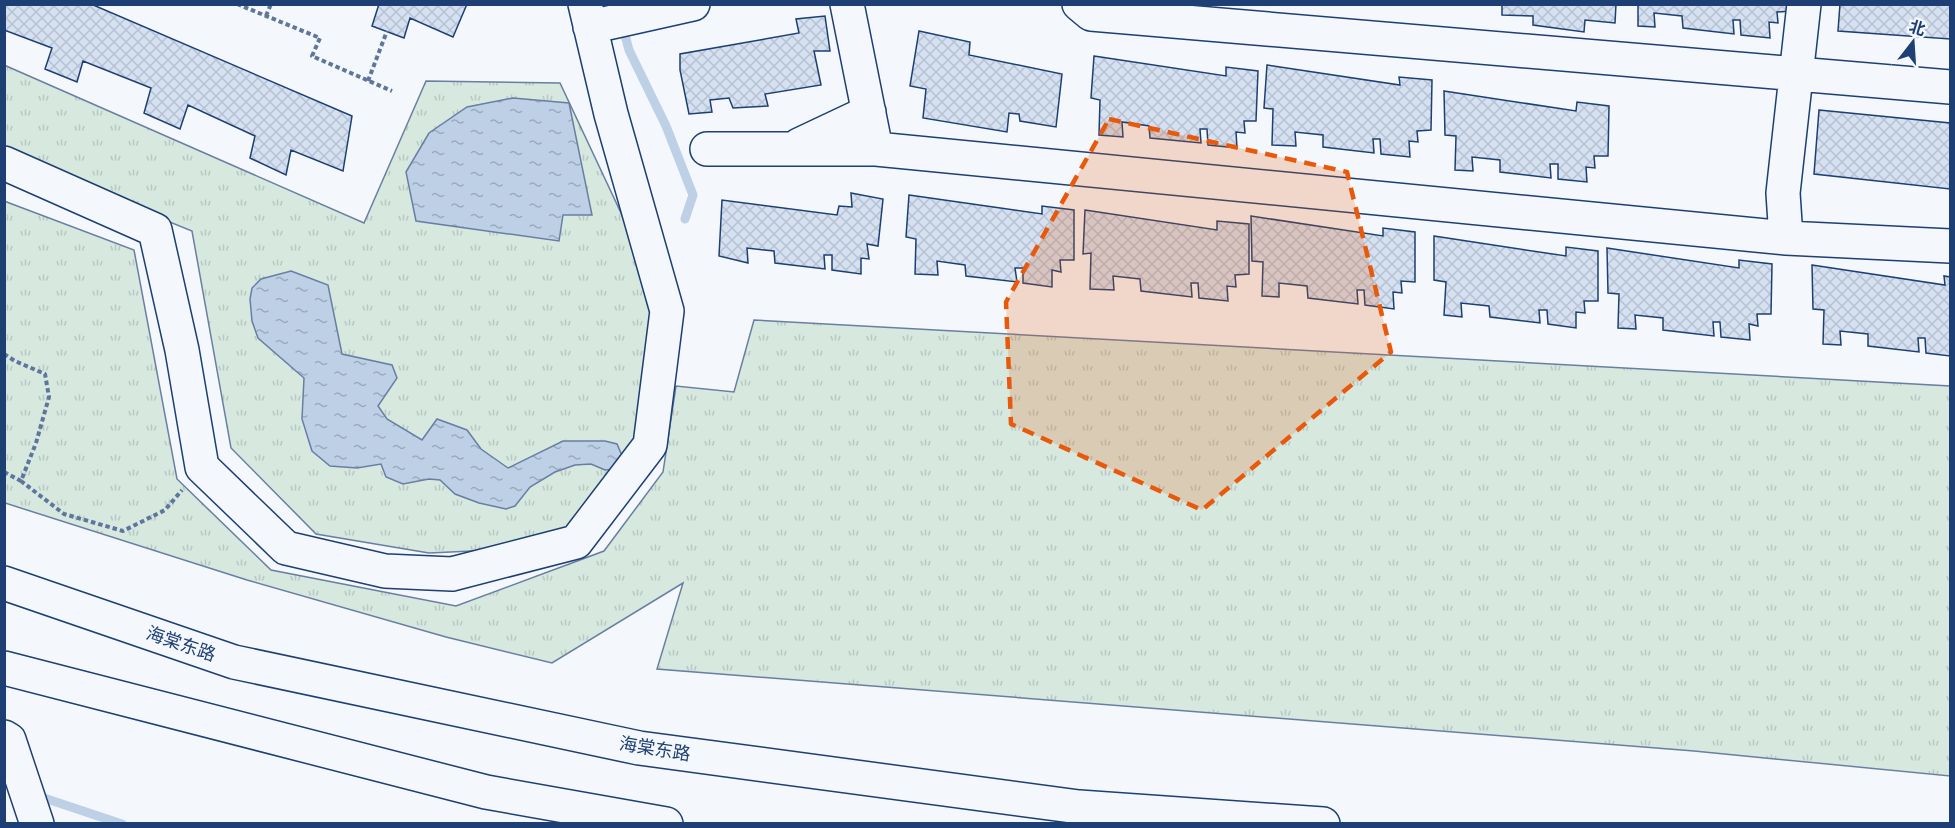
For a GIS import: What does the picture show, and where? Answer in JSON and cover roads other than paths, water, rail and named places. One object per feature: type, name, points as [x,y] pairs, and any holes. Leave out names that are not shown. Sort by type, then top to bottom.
[{"type":"street","points":[[4,163],[154,230],[182,350],[202,467],[286,548],[385,571],[453,574],[576,542],[650,445],[667,310],[611,114],[588,16],[693,4]]},
{"type":"street","points":[[847,4],[876,149]]},
{"type":"street","points":[[1079,4],[1091,14],[1950,87]]},
{"type":"street","points":[[1786,238],[1783,193],[1804,4]]},
{"type":"street","points":[[789,150],[869,112]]},
{"type":"street","points":[[707,149],[876,149],[1786,238],[1950,246]]},
{"type":"street","name":"海棠东路","points":[[4,583],[234,662],[639,748],[1079,807],[1323,824]]},
{"type":"street","points":[[4,668],[486,792],[666,824]]},
{"type":"street","points":[[7,738],[37,824]]},
{"type":"water","points":[[513,98],[569,103],[592,215],[563,215],[559,241],[416,221],[406,172],[429,133],[467,107]]},
{"type":"water","points":[[291,271],[328,285],[342,354],[392,365],[397,378],[378,406],[387,419],[422,440],[437,419],[467,430],[481,449],[508,468],[563,441],[605,441],[617,444],[623,458],[617,469],[605,470],[591,464],[575,465],[555,472],[530,487],[515,506],[506,509],[479,503],[455,494],[440,480],[429,479],[403,484],[386,477],[381,464],[357,468],[330,466],[312,451],[302,419],[304,378],[258,338],[252,321],[250,299],[252,288],[261,279]]},
{"type":"waterway","points":[[622,24],[629,50],[666,126],[693,195],[685,219]]},
{"type":"waterway","points":[[35,795],[122,824]]}]
